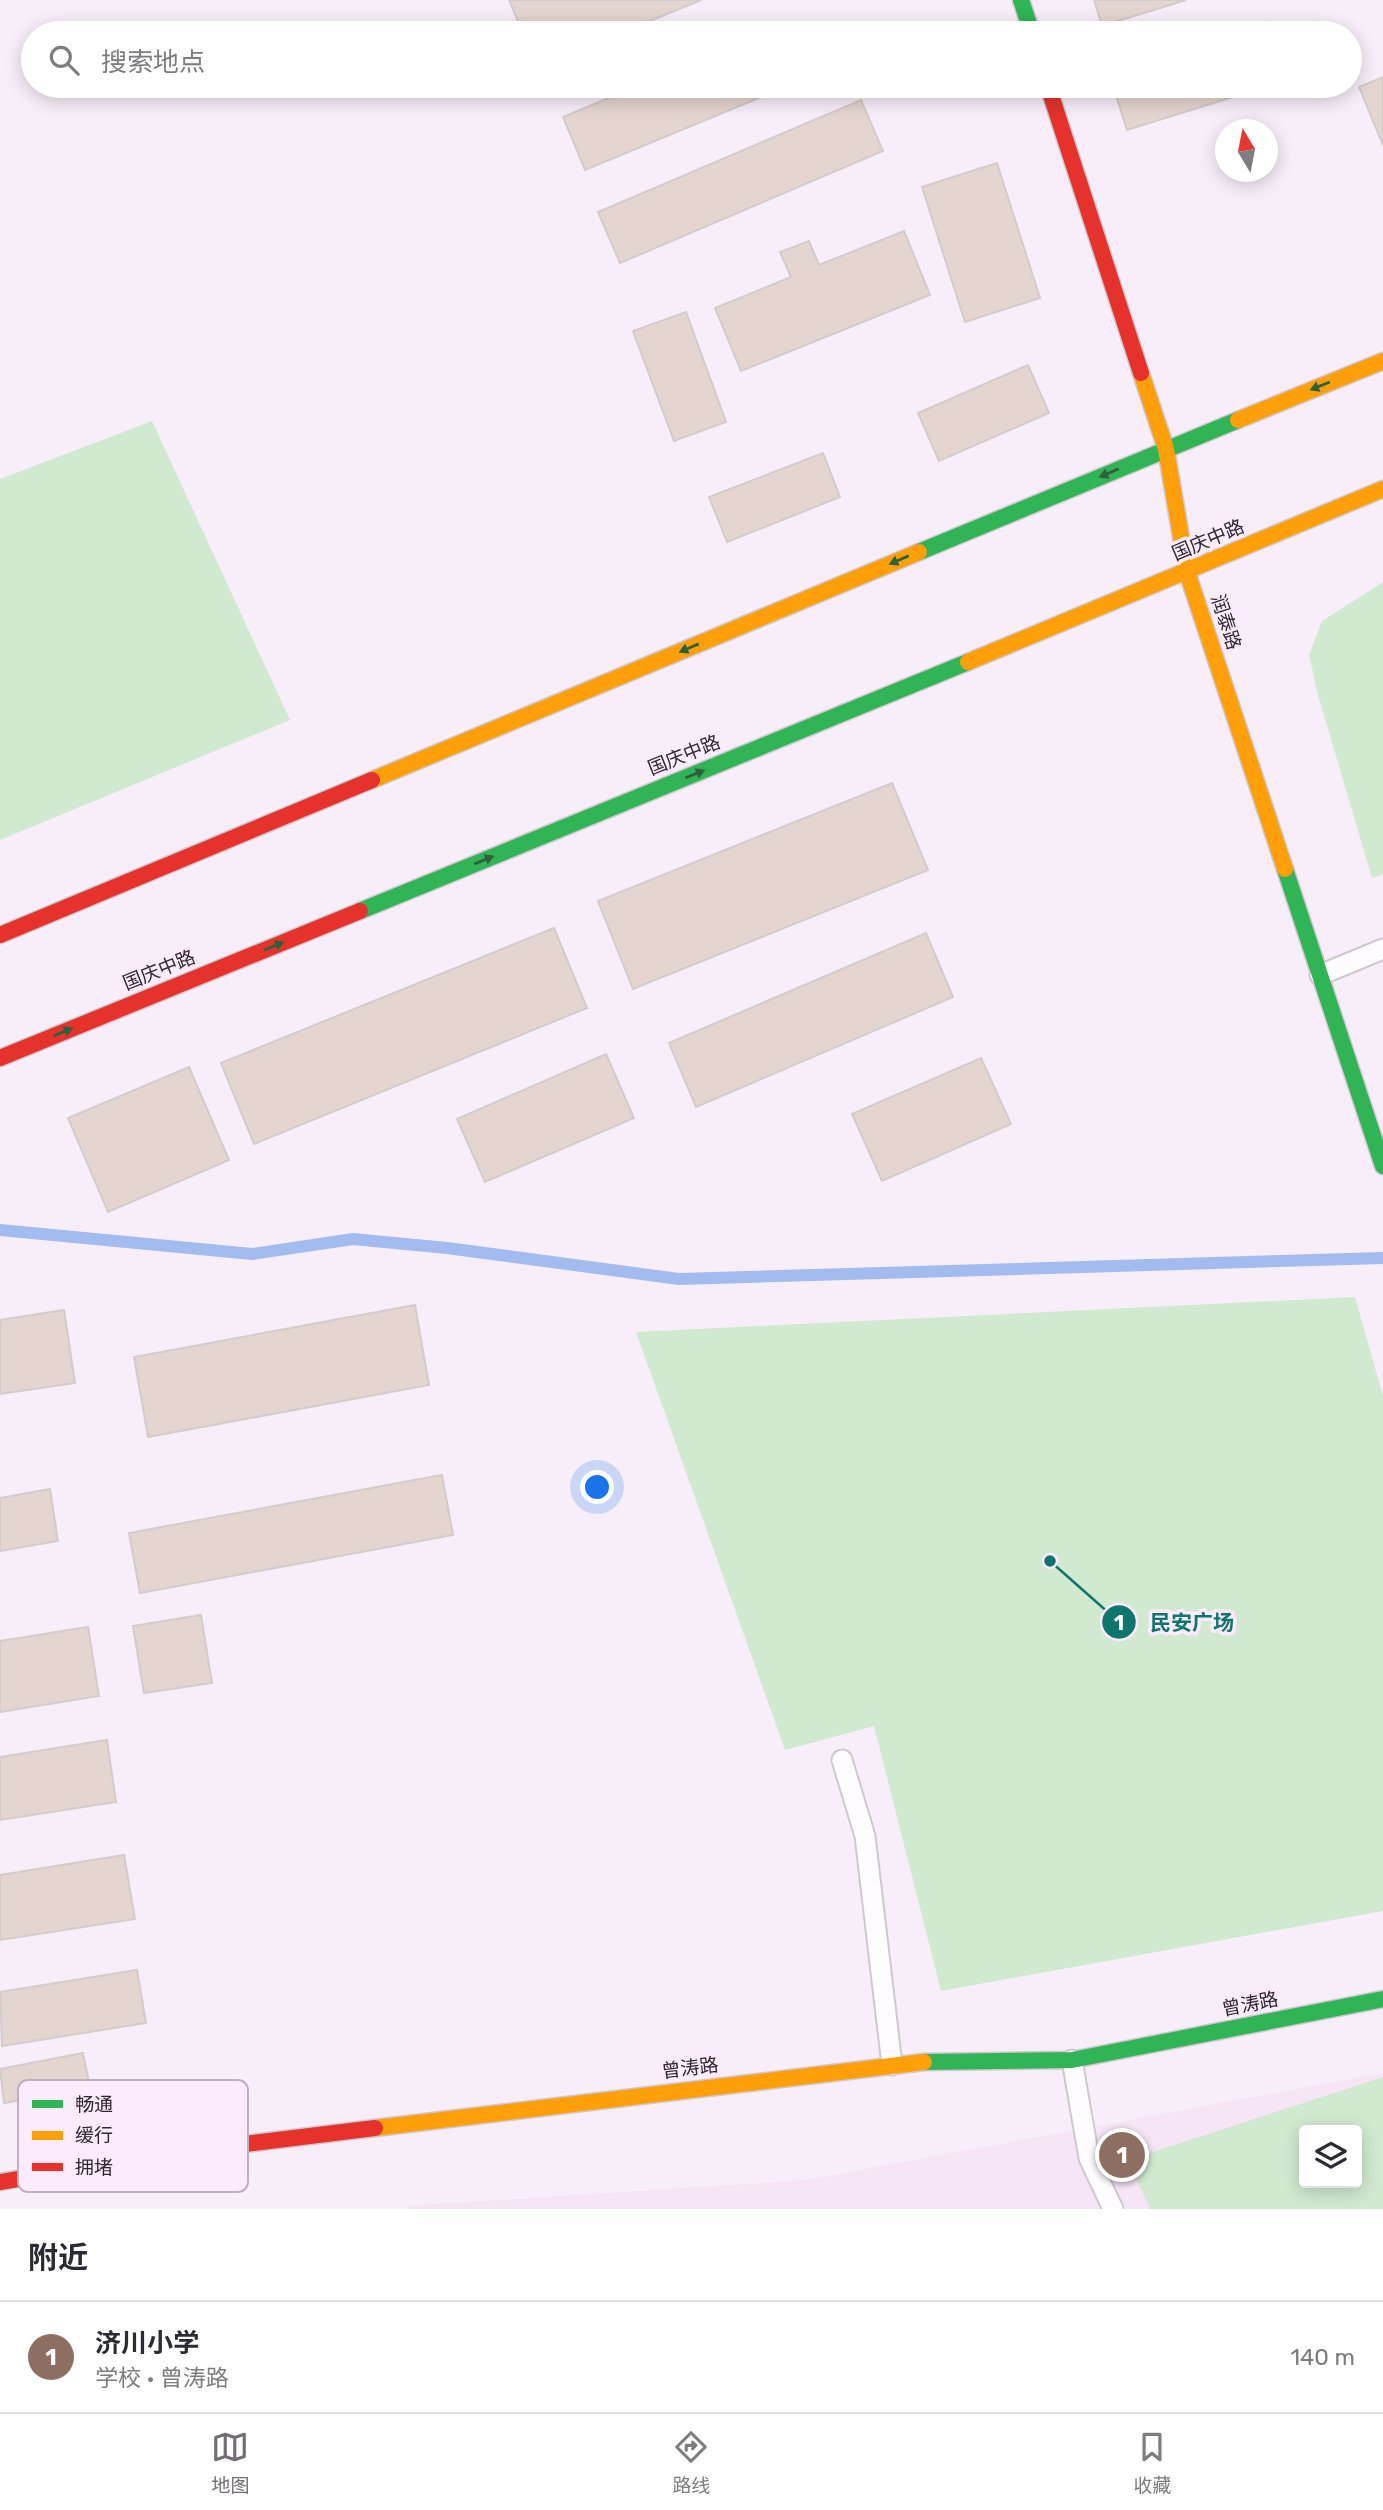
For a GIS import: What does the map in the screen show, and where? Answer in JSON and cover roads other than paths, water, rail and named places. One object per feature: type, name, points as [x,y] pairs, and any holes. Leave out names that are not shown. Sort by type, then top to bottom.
[{"type":"main road","points":[[1021,0],[1028,21]]},
{"type":"main road","name":"润泰路","points":[[1052,98],[1166,449],[1187,572],[1383,1166]]},
{"type":"main road","points":[[0,935],[1383,361]]},
{"type":"main road","name":"国庆中路","points":[[0,1058],[1187,572],[1383,489]]},
{"type":"main road","name":"曾涛路","points":[[248,2144],[915,2062],[1072,2060],[1383,1999]]},
{"type":"main road","name":"曾涛路","points":[[0,2182],[18,2179]]},
{"type":"lane","points":[[1320,975],[1383,949]]},
{"type":"lane","points":[[842,1760],[864,1836],[892,2065]]},
{"type":"lane","points":[[1072,2060],[1089,2158],[1113,2209]]},
{"type":"waterway","points":[[0,1230],[252,1254],[353,1239],[447,1248],[679,1279],[1383,1258]]},
{"type":"place","name":"民安广场","points":[[1050,1561]]},
{"type":"place","name":"济川小学","points":[[1122,2155]]}]
